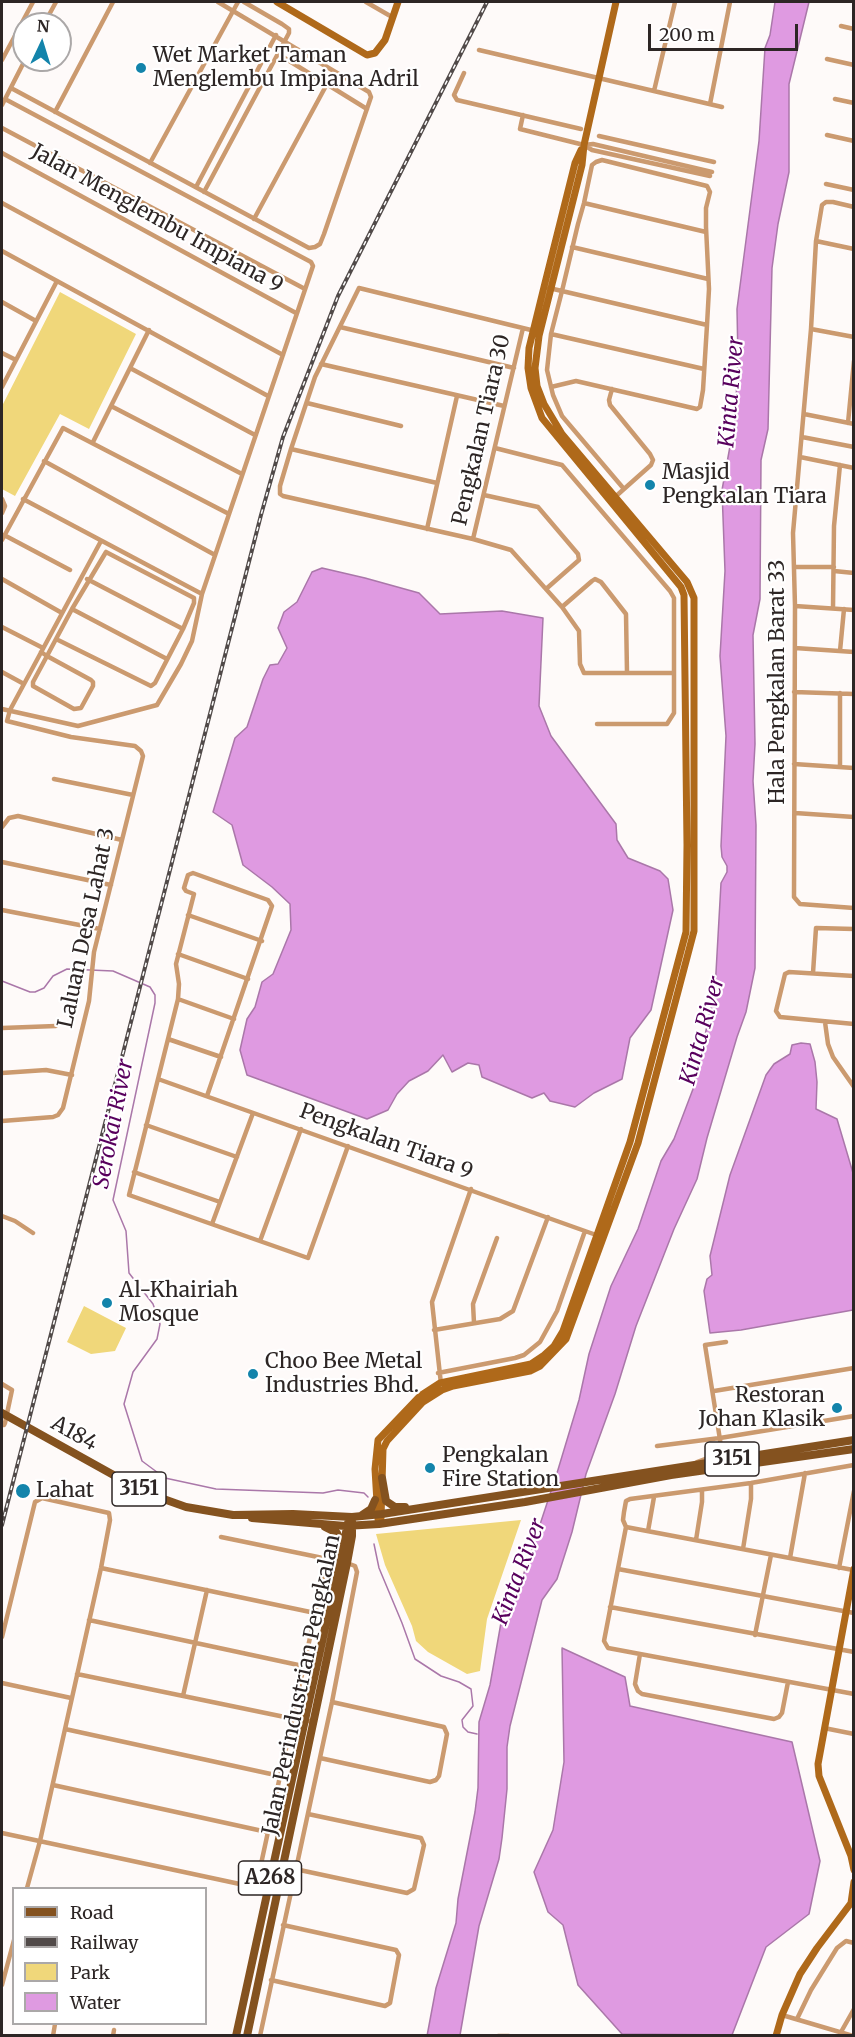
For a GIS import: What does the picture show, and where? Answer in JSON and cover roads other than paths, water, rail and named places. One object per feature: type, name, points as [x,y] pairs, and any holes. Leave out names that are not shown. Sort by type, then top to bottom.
[{"type":"main road","name":"A184","points":[[2,1413],[136,1488],[161,1499],[204,1512],[233,1515]]},
{"type":"main road","name":"3151","points":[[233,1515],[292,1514],[355,1517],[854,1441]]},
{"type":"main road","name":"3151","points":[[233,1515],[319,1525],[379,1524],[525,1502],[670,1475],[854,1449]]},
{"type":"main road","points":[[382,1478],[384,1497],[390,1504],[397,1507],[427,1507]]},
{"type":"main road","points":[[355,1517],[371,1509],[375,1500]]},
{"type":"main road","points":[[424,1517],[438,1511],[456,1508],[460,1502],[465,1507],[525,1502]]},
{"type":"main road","name":"Jalan Perindustrian Pengkalan","points":[[236,2036],[304,1721],[350,1526],[355,1517]]},
{"type":"main road","points":[[319,1525],[337,1533],[341,1542],[342,1559]]},
{"type":"main road","points":[[351,1542],[367,1525]]},
{"type":"main road","name":"Jalan Perindustrian Pengkalan","points":[[247,2036],[315,1721],[342,1559],[351,1542],[350,1526]]},
{"type":"main road","points":[[261,1921],[271,1923]]},
{"type":"street","points":[[2,60],[33,2]]},
{"type":"street","points":[[55,112],[113,2]]},
{"type":"street","points":[[10,88],[309,248],[315,247],[320,244],[371,97],[369,92],[218,2]]},
{"type":"street","points":[[150,163],[238,2]]},
{"type":"street","points":[[204,192],[289,33],[289,29],[244,2]]},
{"type":"street","points":[[277,2],[367,55],[375,52],[385,40],[398,2]]},
{"type":"street","points":[[366,2],[392,17]]},
{"type":"street","points":[[379,1514],[375,1500],[378,1440],[420,1396],[441,1387],[530,1371],[540,1366],[556,1352],[566,1339],[600,1236],[638,1143],[694,931],[694,598],[687,582],[638,530],[542,418],[533,395],[528,368],[547,288],[582,165],[584,145],[616,2]]},
{"type":"street","points":[[654,91],[675,2]]},
{"type":"street","points":[[710,104],[730,2]]},
{"type":"street","points":[[841,26],[854,29]]},
{"type":"street","points":[[196,187],[276,35]]},
{"type":"street","points":[[479,50],[722,107]]},
{"type":"street","points":[[278,54],[367,109]]},
{"type":"street","points":[[827,59],[854,65]]},
{"type":"street","points":[[2,105],[19,72]]},
{"type":"street","points":[[464,73],[453,95],[457,100],[581,129]]},
{"type":"street","points":[[254,219],[327,84]]},
{"type":"street","points":[[2,709],[78,726],[157,705],[192,641],[202,594],[313,266],[311,262],[5,99]]},
{"type":"street","points":[[835,99],[854,103]]},
{"type":"street","points":[[523,115],[520,129],[584,145],[593,144],[711,174]]},
{"type":"street","points":[[2,128],[305,290]]},
{"type":"street","points":[[827,135],[854,141]]},
{"type":"street","points":[[599,136],[714,162]]},
{"type":"street","points":[[657,161],[659,150]]},
{"type":"street","name":"Jalan Menglembu Impiana 9","points":[[2,153],[297,313]]},
{"type":"street","points":[[551,387],[576,381],[697,409],[700,407],[704,390],[707,326],[706,208],[710,192],[706,186],[602,160],[592,165],[551,334],[547,370],[551,387],[562,416],[624,489]]},
{"type":"street","points":[[826,183],[854,190]]},
{"type":"street","name":"Hala Pengkalan Barat 33","points":[[854,207],[833,202],[826,202],[822,205],[816,241],[811,329],[793,533],[794,897],[801,904],[854,908]]},
{"type":"street","points":[[2,203],[282,354]]},
{"type":"street","points":[[584,203],[706,232]]},
{"type":"street","points":[[816,241],[854,249]]},
{"type":"street","points":[[572,247],[708,279]]},
{"type":"street","points":[[2,251],[268,396]]},
{"type":"street","points":[[2,387],[57,281]]},
{"type":"street","points":[[437,483],[291,449],[321,364],[359,288],[536,332]]},
{"type":"street","points":[[547,288],[707,326]]},
{"type":"street","points":[[2,302],[36,321]]},
{"type":"street","points":[[340,327],[514,368]]},
{"type":"street","name":"Pengkalan Tiara 30","points":[[473,539],[523,328]]},
{"type":"street","points":[[811,329],[854,337]]},
{"type":"street","points":[[93,442],[149,330]]},
{"type":"street","points":[[536,332],[535,368],[537,386],[544,404],[562,434],[615,497],[638,530]]},
{"type":"street","points":[[551,334],[704,369]]},
{"type":"street","points":[[2,353],[16,360]]},
{"type":"street","points":[[804,414],[851,423],[854,361]]},
{"type":"street","points":[[321,364],[504,406]]},
{"type":"street","points":[[130,368],[255,435]]},
{"type":"street","points":[[612,389],[610,405],[650,454],[652,463],[615,497]]},
{"type":"street","points":[[427,529],[457,396]]},
{"type":"street","points":[[307,403],[401,426]]},
{"type":"street","points":[[111,406],[242,474]]},
{"type":"street","points":[[70,570],[3,537],[62,429],[65,428],[93,442],[229,514]]},
{"type":"street","points":[[802,437],[854,447]]},
{"type":"street","points":[[495,448],[562,465],[627,538],[673,595],[673,715],[667,724],[597,724]]},
{"type":"street","name":"Pengkalan Tiara 30","points":[[291,449],[280,486],[280,494],[511,550],[579,631],[580,664],[584,674],[627,673]]},
{"type":"street","points":[[800,457],[854,468]]},
{"type":"street","points":[[44,461],[215,555]]},
{"type":"street","points":[[833,608],[834,526],[840,465]]},
{"type":"street","points":[[484,495],[538,507],[578,554],[579,560],[546,589]]},
{"type":"street","points":[[2,499],[5,506],[2,513]]},
{"type":"street","points":[[23,499],[202,594]]},
{"type":"street","points":[[627,538],[638,530]]},
{"type":"street","points":[[10,710],[101,541]]},
{"type":"street","points":[[2,627],[42,650],[47,656],[93,682],[81,708],[74,709],[33,686],[33,682],[47,656],[56,639],[72,609],[104,553],[109,552],[194,598],[183,629],[155,683],[147,686],[56,639]]},
{"type":"street","points":[[794,567],[834,569],[854,573]]},
{"type":"street","points":[[82,576],[183,629]]},
{"type":"street","points":[[2,579],[62,613]]},
{"type":"street","points":[[562,608],[592,580],[601,582],[626,614],[627,673],[674,671]]},
{"type":"street","points":[[795,606],[854,610]]},
{"type":"street","points":[[72,609],[167,659]]},
{"type":"street","points":[[840,651],[844,609]]},
{"type":"street","points":[[795,648],[854,652]]},
{"type":"street","points":[[2,672],[24,684]]},
{"type":"street","points":[[794,692],[854,694]]},
{"type":"street","points":[[840,693],[840,767]]},
{"type":"street","name":"Laluan Desa Lahat 3","points":[[2,1121],[53,1117],[58,1115],[63,1108],[89,1001],[94,952],[143,756],[135,746],[71,737],[10,723],[7,721],[10,710]]},
{"type":"street","points":[[794,764],[854,768]]},
{"type":"street","points":[[54,779],[133,795]]},
{"type":"street","points":[[795,813],[854,817]]},
{"type":"street","points":[[2,827],[9,818],[14,816],[122,840]]},
{"type":"street","points":[[2,862],[111,885]]},
{"type":"street","points":[[207,1096],[272,910],[268,900],[193,873],[188,875],[184,888],[194,894],[176,964],[179,984],[178,999],[130,1195],[308,1258],[348,1146]]},
{"type":"street","points":[[2,910],[100,929]]},
{"type":"street","points":[[188,915],[262,940]]},
{"type":"street","points":[[813,973],[816,928],[854,929]]},
{"type":"street","points":[[178,954],[248,979]]},
{"type":"street","points":[[854,976],[793,971],[785,974],[776,1011],[780,1017],[854,1024]]},
{"type":"street","points":[[178,999],[234,1019]]},
{"type":"street","points":[[825,1022],[828,1044],[833,1057],[854,1087]]},
{"type":"street","points":[[2,1028],[56,1026]]},
{"type":"street","points":[[168,1039],[221,1057]]},
{"type":"street","points":[[2,1073],[46,1070],[72,1075]]},
{"type":"street","points":[[846,1075],[854,1071]]},
{"type":"street","name":"Pengkalan Tiara 9","points":[[158,1079],[600,1236]]},
{"type":"street","points":[[212,1224],[253,1113]]},
{"type":"street","points":[[146,1125],[237,1156]]},
{"type":"street","points":[[260,1241],[301,1129]]},
{"type":"street","points":[[134,1172],[220,1202]]},
{"type":"street","points":[[441,1387],[432,1302],[471,1189]]},
{"type":"street","points":[[2,1216],[15,1221],[33,1233]]},
{"type":"street","points":[[434,1330],[500,1319],[513,1311],[548,1217]]},
{"type":"street","points":[[438,1373],[524,1355],[540,1342],[557,1311],[585,1231]]},
{"type":"street","points":[[474,1323],[473,1304],[497,1238]]},
{"type":"street","points":[[682,1466],[713,1456],[721,1446],[705,1345],[726,1342]]},
{"type":"street","points":[[714,1391],[854,1368]]},
{"type":"street","points":[[2,1384],[12,1390],[5,1423],[2,1425]]},
{"type":"street","points":[[657,1446],[854,1416]]},
{"type":"street","points":[[721,1446],[736,1454],[788,1451]]},
{"type":"street","points":[[854,1465],[750,1483],[630,1499],[626,1502],[623,1520],[626,1527],[604,1641],[608,1648],[854,1694]]},
{"type":"street","points":[[378,1468],[382,1478],[379,1524]]},
{"type":"street","points":[[790,1558],[805,1473]]},
{"type":"street","points":[[743,1549],[751,1499],[750,1483]]},
{"type":"street","points":[[696,1540],[702,1490]]},
{"type":"street","points":[[839,1568],[854,1491]]},
{"type":"street","points":[[648,1531],[654,1497]]},
{"type":"street","points":[[2,1637],[33,1506],[38,1499],[59,1501],[109,1513],[110,1520],[101,1568],[53,1785],[27,1887]]},
{"type":"street","points":[[626,1527],[853,1570],[850,1612],[838,1649],[818,1756],[819,1776],[851,1856],[854,1870]]},
{"type":"street","points":[[221,1537],[327,1559],[342,1559],[355,1566],[357,1572],[332,1702],[260,2036]]},
{"type":"street","points":[[755,1635],[771,1555]]},
{"type":"street","points":[[2,1833],[249,1886],[254,1884],[258,1878],[327,1559]]},
{"type":"street","points":[[101,1568],[315,1613]]},
{"type":"street","points":[[618,1569],[850,1612]]},
{"type":"street","points":[[183,1696],[207,1590]]},
{"type":"street","points":[[610,1607],[854,1652]]},
{"type":"street","points":[[89,1620],[303,1666]]},
{"type":"street","points":[[640,1654],[635,1684],[642,1694],[774,1719],[782,1713],[788,1682]]},
{"type":"street","points":[[77,1674],[291,1719],[315,1721]]},
{"type":"street","points":[[2,1683],[71,1698]]},
{"type":"street","points":[[320,1758],[433,1781],[439,1776],[447,1734],[446,1729],[442,1726],[332,1702]]},
{"type":"street","points":[[824,1728],[854,1734]]},
{"type":"street","points":[[65,1729],[280,1776]]},
{"type":"street","points":[[53,1785],[267,1832]]},
{"type":"street","points":[[296,1869],[410,1893],[414,1889],[424,1845],[423,1840],[418,1837],[308,1814]]},
{"type":"street","points":[[776,2036],[782,2015],[800,1974],[851,1903],[854,1882]]},
{"type":"street","points":[[271,1980],[387,2006],[399,1955],[394,1949],[283,1925]]},
{"type":"street","points":[[797,2019],[811,1990],[837,1948],[846,1941],[854,1943]]},
{"type":"street","points":[[2,1985],[12,1948]]},
{"type":"street","points":[[263,1961],[275,1964]]},
{"type":"street","points":[[841,2032],[854,2009]]},
{"type":"street","points":[[782,2015],[853,2036]]},
{"type":"street","points":[[498,2036],[509,2036]]},
{"type":"water","name":"Kinta River","points":[[775,2],[809,2],[789,84],[789,172],[772,268],[768,429],[761,460],[760,599],[753,635],[755,744],[753,781],[756,825],[755,968],[746,1012],[707,1138],[697,1179],[674,1229],[636,1326],[615,1394],[586,1474],[572,1532],[557,1579],[542,1600],[510,1726],[507,1747],[507,1789],[499,1859],[479,1926],[460,2035],[427,2036],[436,1988],[456,1923],[458,1899],[478,1788],[479,1722],[490,1685],[506,1602],[521,1582],[557,1473],[579,1400],[589,1354],[611,1286],[638,1229],[661,1161],[674,1139],[693,1089],[715,990],[721,883],[727,872],[721,846],[726,736],[720,656],[725,571],[722,490],[735,419],[738,360],[737,309],[759,141],[765,48],[770,35]]},
{"type":"water","points":[[322,568],[419,593],[440,614],[502,611],[543,618],[539,706],[551,736],[616,824],[617,840],[628,858],[660,871],[668,879],[673,910],[651,1010],[630,1038],[622,1079],[594,1093],[575,1107],[550,1101],[544,1093],[532,1098],[482,1077],[479,1065],[468,1063],[452,1072],[443,1055],[428,1071],[409,1081],[397,1094],[388,1110],[367,1119],[247,1075],[240,1050],[247,1019],[255,1007],[262,982],[273,974],[291,930],[290,904],[243,865],[232,825],[213,812],[235,738],[247,727],[270,665],[278,664],[287,648],[278,628],[284,612],[297,602],[312,572]]},
{"type":"water","points":[[810,1044],[815,1062],[816,1109],[837,1119],[853,1173],[853,1310],[741,1330],[710,1333],[704,1291],[707,1279],[712,1275],[710,1256],[730,1175],[766,1075],[774,1064],[790,1054],[792,1045]]},
{"type":"water","points":[[562,1648],[625,1677],[630,1706],[792,1742],[820,1861],[809,1914],[766,1947],[732,2035],[622,2034],[578,1985],[563,1925],[548,1912],[534,1872],[553,1830],[564,1762]]},
{"type":"waterway","name":"Serokai River","points":[[2,981],[35,992],[44,988],[53,976],[67,969],[113,971],[150,987],[155,995],[113,1200],[126,1231],[129,1273],[153,1304],[160,1324],[157,1339],[133,1372],[124,1404],[142,1461],[165,1478],[216,1489],[323,1493],[338,1490],[364,1493],[368,1497]]},
{"type":"waterway","points":[[374,1544],[379,1568],[415,1659],[441,1676],[471,1689],[473,1706],[462,1720],[463,1727],[468,1732],[477,1734]]},
{"type":"railway","points":[[2,1525],[283,437],[338,296],[487,2]]},
{"type":"place","name":"Wet Market Taman Menglembu Impiana Adril","points":[[141,68]]},
{"type":"place","name":"Masjid Pengkalan Tiara","points":[[650,485]]},
{"type":"place","name":"Al-Khairiah Mosque","points":[[107,1303]]},
{"type":"place","name":"Choo Bee Metal Industries Bhd.","points":[[253,1374]]},
{"type":"place","name":"Restoran Johan Klasik","points":[[837,1408]]},
{"type":"place","name":"Pengkalan Fire Station","points":[[430,1468]]},
{"type":"place","name":"Lahat","points":[[23,1491]]}]
